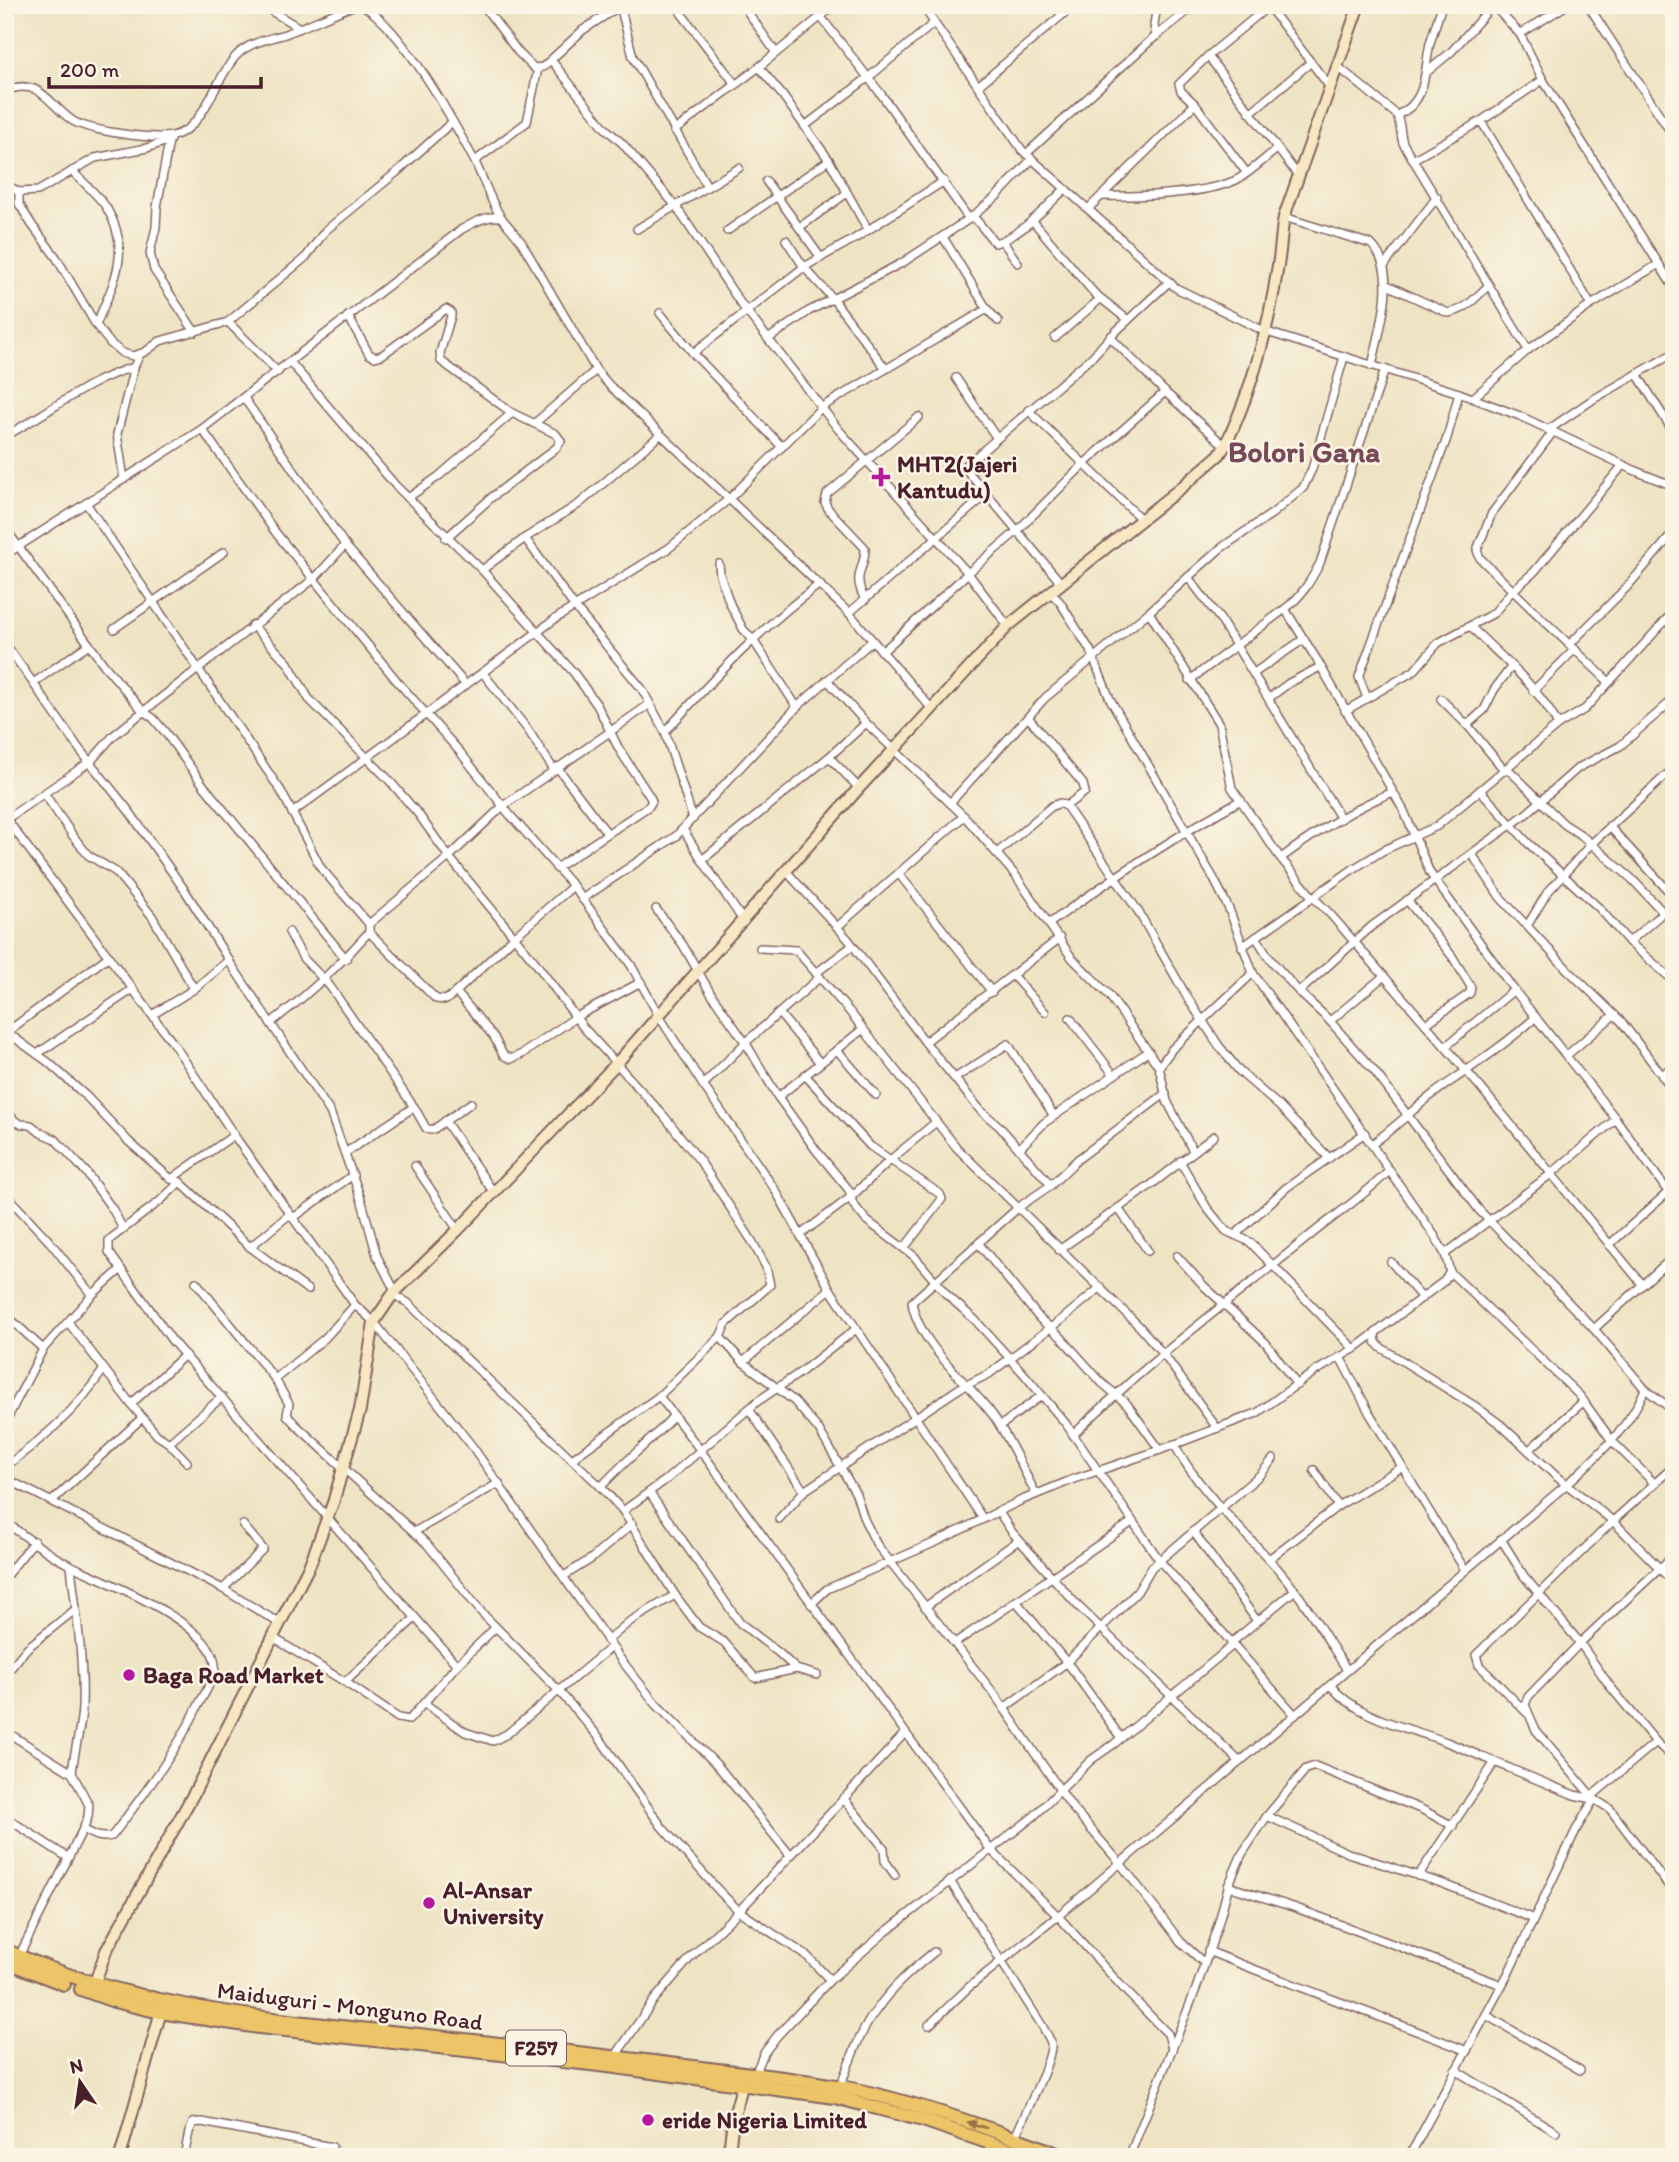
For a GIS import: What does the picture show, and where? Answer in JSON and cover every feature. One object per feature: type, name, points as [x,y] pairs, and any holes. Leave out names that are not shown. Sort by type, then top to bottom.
[{"type":"main road","name":"Maiduguri - Monguno Road","points":[[5,1951],[94,1985],[162,2007]]},
{"type":"main road","name":"Maiduguri - Monguno Road","points":[[5,1961],[33,1974],[114,2001],[162,2007],[259,2027],[755,2074],[840,2087],[962,2120],[1065,2157]]},
{"type":"main road","name":"Maiduguri - Monguno Road","points":[[611,2062],[835,2097],[923,2120],[1031,2157]]},
{"type":"street","points":[[261,5],[300,27]]},
{"type":"street","points":[[5,184],[19,192],[38,191],[95,158],[171,139],[195,123],[239,52],[258,42],[355,5]]},
{"type":"street","points":[[362,5],[377,14],[410,54],[475,162],[500,217],[522,243],[596,370],[660,435],[849,613],[932,709]]},
{"type":"street","points":[[483,5],[518,52],[534,68],[543,67],[583,30],[620,5],[633,57],[707,186]]},
{"type":"street","points":[[743,5],[776,53]]},
{"type":"street","points":[[674,131],[759,67],[830,9],[830,5]]},
{"type":"street","points":[[922,5],[1029,156],[1176,288],[1264,331],[1473,398],[1674,486]]},
{"type":"street","points":[[978,86],[1074,5]]},
{"type":"street","points":[[1156,36],[1154,25],[1157,5]]},
{"type":"street","points":[[768,339],[809,311],[902,263],[971,217],[997,196],[1029,156],[1156,36],[1195,5]]},
{"type":"street","points":[[94,1985],[106,1951],[194,1793],[310,1564],[344,1468],[360,1410],[374,1322],[394,1292],[458,1230],[617,1064],[859,788],[1008,626],[1182,487],[1219,455],[1225,446],[1254,372],[1278,264],[1284,217],[1359,5]]},
{"type":"street","points":[[1397,115],[1407,111],[1417,100],[1427,72],[1430,46],[1442,5]]},
{"type":"street","points":[[1427,72],[1451,52],[1493,5],[1520,34],[1543,80],[1674,288]]},
{"type":"street","points":[[1520,34],[1567,5]]},
{"type":"street","points":[[1588,5],[1674,137]]},
{"type":"street","points":[[1246,172],[1195,104],[1181,91],[1179,84],[1208,56],[1269,6],[1329,86]]},
{"type":"street","points":[[681,13],[736,85]]},
{"type":"street","points":[[820,16],[869,77],[943,181],[995,243],[1003,242],[1032,220],[1065,189]]},
{"type":"street","points":[[805,126],[934,23]]},
{"type":"street","points":[[1208,56],[1299,177]]},
{"type":"street","points":[[551,60],[605,128],[622,143],[675,205],[747,312],[856,451],[968,573],[1008,626]]},
{"type":"street","points":[[1250,113],[1310,63]]},
{"type":"street","points":[[1336,65],[1397,115],[1403,143],[1528,350]]},
{"type":"street","points":[[759,67],[829,160],[868,230]]},
{"type":"street","points":[[475,162],[527,122],[538,68]]},
{"type":"street","points":[[1414,159],[1481,121],[1543,80]]},
{"type":"street","points":[[5,91],[13,87],[31,87],[41,92],[72,120],[89,128],[171,139]]},
{"type":"street","points":[[1088,209],[1195,104]]},
{"type":"street","points":[[1481,121],[1591,305]]},
{"type":"street","points":[[19,192],[19,204],[57,257],[96,325],[110,343],[122,353],[133,356],[160,341],[228,322],[306,257],[325,231],[397,172],[452,122]]},
{"type":"street","points":[[171,139],[150,253],[154,270],[195,332]]},
{"type":"street","points":[[1102,196],[1140,197],[1215,186],[1237,180],[1277,149]]},
{"type":"street","points":[[727,231],[829,160]]},
{"type":"street","points":[[637,229],[739,168]]},
{"type":"street","points":[[72,171],[105,206],[121,246],[117,276],[96,325]]},
{"type":"street","points":[[766,181],[821,258]]},
{"type":"street","points":[[693,353],[804,267],[868,230],[943,181]]},
{"type":"street","points":[[800,228],[847,193]]},
{"type":"street","points":[[1384,266],[1437,197]]},
{"type":"street","points":[[5,555],[202,429],[462,229],[481,219],[500,217]]},
{"type":"street","points":[[1284,217],[1371,244],[1378,251],[1387,285],[1372,366]]},
{"type":"street","points":[[1032,220],[1100,299],[1128,320]]},
{"type":"street","points":[[943,237],[987,309],[998,321]]},
{"type":"street","points":[[786,240],[804,267],[833,299],[886,369]]},
{"type":"street","points":[[1003,242],[1018,263]]},
{"type":"street","points":[[1473,398],[1528,350],[1591,305],[1658,264]]},
{"type":"street","points":[[1061,583],[964,467],[1092,357],[1168,282]]},
{"type":"street","points":[[1387,285],[1448,313],[1468,306],[1489,285]]},
{"type":"street","points":[[1055,338],[1100,299]]},
{"type":"street","points":[[348,316],[369,354],[376,357],[446,309],[451,312],[451,316],[440,353],[441,361],[512,413],[556,434],[561,441],[556,448],[492,497],[446,538]]},
{"type":"street","points":[[292,813],[537,632],[669,548],[729,499],[822,407],[987,309]]},
{"type":"street","points":[[660,313],[693,353],[782,447]]},
{"type":"street","points":[[228,322],[278,372]]},
{"type":"street","points":[[1110,337],[1225,446]]},
{"type":"street","points":[[1609,682],[1480,558],[1477,550],[1492,513],[1551,431],[1592,400],[1674,353]]},
{"type":"street","points":[[124,479],[117,434],[139,354]]},
{"type":"street","points":[[950,803],[1045,698],[1221,548],[1273,513],[1303,488],[1312,469],[1344,357]]},
{"type":"street","points":[[291,363],[408,498],[446,538],[482,570],[574,673],[597,705],[652,801],[649,806],[556,867]]},
{"type":"street","points":[[5,436],[78,393],[134,367]]},
{"type":"street","points":[[1190,680],[1285,610],[1304,591],[1320,563],[1385,369]]},
{"type":"street","points":[[535,424],[596,370]]},
{"type":"street","points":[[1637,374],[1674,433]]},
{"type":"street","points":[[956,378],[996,437]]},
{"type":"street","points":[[882,652],[1165,392]]},
{"type":"street","points":[[1367,698],[1359,677],[1447,438],[1459,393]]},
{"type":"street","points":[[244,398],[345,545],[466,685]]},
{"type":"street","points":[[1028,410],[1140,518]]},
{"type":"street","points":[[408,498],[439,477],[512,413]]},
{"type":"street","points":[[865,600],[858,577],[865,558],[865,548],[828,510],[825,503],[827,494],[919,417]]},
{"type":"street","points":[[202,429],[276,533],[425,714],[573,886],[631,965],[659,1016],[776,1191],[830,1289],[984,1519]]},
{"type":"street","points":[[482,570],[525,537],[579,504],[660,435]]},
{"type":"street","points":[[1345,711],[1414,671],[1438,643],[1494,614],[1534,572],[1623,465]]},
{"type":"street","points":[[849,613],[986,495]]},
{"type":"street","points":[[86,503],[281,791],[321,868],[369,928],[436,999],[446,1000],[456,992],[573,886]]},
{"type":"street","points":[[5,528],[89,645],[165,732],[204,786],[346,958]]},
{"type":"street","points":[[1534,691],[1674,532]]},
{"type":"street","points":[[525,537],[574,606],[642,689],[665,732],[693,819]]},
{"type":"street","points":[[345,545],[314,578],[113,736],[91,761],[6,818],[152,1015],[355,1306],[374,1322],[428,1387],[499,1483],[609,1644],[656,1704],[718,1766],[790,1855]]},
{"type":"street","points":[[114,629],[224,552]]},
{"type":"street","points":[[719,564],[730,604],[743,629],[797,707]]},
{"type":"street","points":[[1188,577],[1204,595],[1237,645],[1341,819]]},
{"type":"street","points":[[665,732],[753,640],[798,599],[820,584]]},
{"type":"street","points":[[1049,592],[1060,602],[1093,658],[1110,699],[1229,909],[1253,973],[1390,1170],[1445,1254],[1450,1272],[1584,1401],[1612,1441],[1654,1483]]},
{"type":"street","points":[[1285,610],[1393,792],[1416,836],[1430,873],[1514,990],[1671,1190],[1674,1200]]},
{"type":"street","points":[[1242,947],[1384,850],[1437,826],[1558,725],[1585,709],[1674,611]]},
{"type":"street","points":[[1149,612],[1219,724],[1232,788],[1281,858],[1426,1024],[1643,1284]]},
{"type":"street","points":[[252,625],[288,663],[309,699],[419,815],[576,1017],[701,1161],[769,1272],[770,1285],[726,1325],[720,1337],[659,1396],[572,1459]]},
{"type":"street","points":[[1471,627],[1534,691],[1558,725]]},
{"type":"street","points":[[1254,673],[1304,639]]},
{"type":"street","points":[[582,899],[683,829],[797,707],[872,641]]},
{"type":"street","points":[[5,643],[186,892],[330,1112],[353,1175],[377,1256],[394,1292],[572,1459],[623,1511],[675,1595],[699,1627],[724,1642],[755,1678],[796,1669]]},
{"type":"street","points":[[33,683],[89,645]]},
{"type":"street","points":[[1269,698],[1289,683],[1321,667]]},
{"type":"street","points":[[1467,725],[1484,710],[1494,690],[1511,667]]},
{"type":"street","points":[[482,673],[607,834]]},
{"type":"street","points":[[827,680],[866,723],[964,816],[997,853],[1050,923],[1072,958],[1109,995],[1159,1067],[1167,1101],[1194,1151]]},
{"type":"street","points":[[1441,699],[1506,769],[1564,824],[1632,879],[1660,909],[1659,916],[1629,942]]},
{"type":"street","points":[[1299,992],[1353,941],[1542,801],[1570,774],[1620,746],[1674,699]]},
{"type":"street","points":[[272,1021],[299,1001],[346,958],[369,928],[503,806],[650,704]]},
{"type":"street","points":[[1028,717],[1086,788],[1085,792],[1066,806]]},
{"type":"street","points":[[702,860],[830,757],[866,723]]},
{"type":"street","points":[[830,757],[859,788]]},
{"type":"street","points":[[1527,926],[1547,893],[1591,844],[1674,768]]},
{"type":"street","points":[[1480,790],[1510,825],[1599,908],[1629,942],[1674,981]]},
{"type":"street","points":[[1281,858],[1371,801],[1393,792]]},
{"type":"street","points":[[44,793],[88,855],[116,872],[152,916],[194,989]]},
{"type":"street","points":[[1050,923],[1115,876],[1186,830],[1241,800]]},
{"type":"street","points":[[997,853],[1052,806],[1060,803],[1066,806],[1138,911],[1187,998],[1219,1046],[1240,1072],[1279,1106],[1329,1158]]},
{"type":"street","points":[[837,927],[964,816]]},
{"type":"street","points":[[1609,826],[1674,897]]},
{"type":"street","points":[[683,829],[744,922]]},
{"type":"street","points":[[1472,853],[1500,897],[1568,971],[1614,1015],[1674,1091]]},
{"type":"street","points":[[786,871],[837,927],[981,1111],[999,1126],[1051,1185]]},
{"type":"street","points":[[898,874],[992,992]]},
{"type":"street","points":[[1407,900],[1452,956],[1471,987],[1470,993],[1426,1024]]},
{"type":"street","points":[[656,909],[700,971],[710,992],[746,1042],[778,1097],[849,1190],[853,1204],[866,1220],[905,1247],[1009,1359],[1073,1435],[1160,1561],[1295,1715]]},
{"type":"street","points":[[289,932],[303,958],[329,985],[426,1128],[430,1130],[471,1103]]},
{"type":"street","points":[[1256,937],[1270,959],[1299,992],[1330,1021],[1375,1072],[1488,1220],[1594,1329],[1645,1389],[1674,1411]]},
{"type":"street","points":[[925,1042],[1060,938]]},
{"type":"street","points":[[704,1085],[746,1042],[852,946]]},
{"type":"street","points":[[760,948],[796,950],[863,1029],[957,1148],[1019,1207],[1059,1250],[1101,1287],[1164,1355],[1217,1428]]},
{"type":"street","points":[[109,956],[6,1031],[86,1096],[128,1141],[171,1179],[180,1182],[250,1247],[308,1290]]},
{"type":"street","points":[[152,1015],[194,989],[229,960]]},
{"type":"street","points":[[1159,1067],[1172,1049],[1253,973]]},
{"type":"street","points":[[1013,976],[1045,1012]]},
{"type":"street","points":[[1330,1021],[1384,976]]},
{"type":"street","points":[[456,992],[494,1037],[503,1055],[511,1059],[576,1017],[641,982]]},
{"type":"street","points":[[37,1054],[133,989]]},
{"type":"street","points":[[1445,1047],[1514,990]]},
{"type":"street","points":[[779,1013],[820,1063]]},
{"type":"street","points":[[1567,1055],[1614,1015]]},
{"type":"street","points":[[1372,1144],[1438,1090],[1466,1072],[1536,1017]]},
{"type":"street","points":[[1070,1018],[1114,1075]]},
{"type":"street","points":[[778,1097],[863,1029]]},
{"type":"street","points":[[955,1078],[1002,1045],[1008,1044],[1054,1116]]},
{"type":"street","points":[[837,1049],[876,1095]]},
{"type":"street","points":[[1019,1149],[1044,1123],[1149,1051]]},
{"type":"street","points":[[1662,1076],[1674,1064]]},
{"type":"street","points":[[805,1075],[870,1146],[940,1194],[942,1199],[905,1247]]},
{"type":"street","points":[[1036,1494],[1000,1426],[930,1340],[912,1302],[1019,1207],[1051,1185],[1078,1159],[1166,1093]]},
{"type":"street","points":[[345,1153],[414,1107]]},
{"type":"street","points":[[5,1109],[15,1121],[32,1125],[41,1133],[55,1139],[86,1172],[113,1210],[122,1229]]},
{"type":"street","points":[[1445,1254],[1551,1174],[1616,1119]]},
{"type":"street","points":[[445,1121],[494,1193]]},
{"type":"street","points":[[800,1235],[851,1197],[936,1122]]},
{"type":"street","points":[[1235,1236],[1286,1188],[1365,1133]]},
{"type":"street","points":[[171,1179],[234,1135]]},
{"type":"street","points":[[1059,1250],[1214,1136]]},
{"type":"street","points":[[1181,1161],[1207,1208],[1226,1231],[1250,1242],[1354,1349]]},
{"type":"street","points":[[415,1166],[458,1230]]},
{"type":"street","points":[[1073,1435],[1114,1394],[1223,1304],[1360,1199],[1390,1170]]},
{"type":"street","points":[[250,1247],[353,1175]]},
{"type":"street","points":[[180,1182],[109,1240],[108,1247],[120,1270],[185,1355],[457,1665]]},
{"type":"street","points":[[1609,1245],[1671,1190]]},
{"type":"street","points":[[5,1194],[50,1242],[92,1295]]},
{"type":"street","points":[[1118,1208],[1148,1251]]},
{"type":"street","points":[[979,1244],[1049,1329],[1060,1336],[1114,1394],[1127,1404],[1160,1450]]},
{"type":"street","points":[[1177,1256],[1223,1304],[1266,1343],[1297,1385]]},
{"type":"street","points":[[1594,1329],[1674,1256]]},
{"type":"street","points":[[1391,1262],[1422,1298]]},
{"type":"street","points":[[5,1423],[43,1349],[92,1295],[120,1270]]},
{"type":"street","points":[[811,1604],[827,1589],[1036,1494],[1256,1413],[1314,1371],[1354,1349],[1444,1281],[1450,1272]]},
{"type":"street","points":[[196,1282],[275,1379],[289,1404],[288,1415],[296,1426],[427,1544],[495,1628],[558,1690],[598,1736],[662,1827],[683,1852],[739,1910],[807,1956],[831,1980]]},
{"type":"street","points":[[779,1519],[804,1491],[1009,1359],[1101,1287]]},
{"type":"street","points":[[743,1362],[830,1289]]},
{"type":"street","points":[[275,1379],[325,1338],[355,1306]]},
{"type":"street","points":[[7,1319],[43,1349]]},
{"type":"street","points":[[68,1322],[142,1418],[187,1462]]},
{"type":"street","points":[[623,1511],[701,1451],[749,1409],[856,1329]]},
{"type":"street","points":[[1374,1334],[1380,1347],[1478,1408],[1529,1450],[1566,1485],[1613,1521],[1674,1583]]},
{"type":"street","points":[[720,1337],[743,1362],[794,1401],[819,1430],[856,1494],[864,1519],[877,1545],[1004,1708],[1060,1789],[1180,1941],[1204,1963]]},
{"type":"street","points":[[131,1404],[185,1355]]},
{"type":"street","points":[[1340,1357],[1370,1414],[1465,1570]]},
{"type":"street","points":[[5,1467],[51,1432],[74,1410],[104,1369]]},
{"type":"street","points":[[929,2025],[969,1987],[1058,1916],[1566,1485],[1612,1441],[1638,1406],[1645,1389]]},
{"type":"street","points":[[659,1396],[990,1849],[1058,1916],[1168,2034],[1172,2049]]},
{"type":"street","points":[[1000,1426],[1041,1396]]},
{"type":"street","points":[[169,1443],[222,1397]]},
{"type":"street","points":[[1529,1450],[1584,1401]]},
{"type":"street","points":[[749,1409],[804,1491]]},
{"type":"street","points":[[601,1487],[614,1472],[656,1436],[674,1415]]},
{"type":"street","points":[[52,1501],[142,1418]]},
{"type":"street","points":[[1174,1444],[1190,1473],[1295,1590],[1347,1670]]},
{"type":"street","points":[[1004,1708],[1066,1663],[1137,1592],[1145,1577],[1160,1561],[1261,1474],[1273,1459]]},
{"type":"street","points":[[1527,1713],[1479,1665],[1476,1655],[1613,1521],[1674,1466]]},
{"type":"street","points":[[1269,1559],[1338,1506],[1402,1467]]},
{"type":"street","points":[[1314,1470],[1338,1506]]},
{"type":"street","points":[[5,1478],[223,1589],[279,1623]]},
{"type":"street","points":[[414,1532],[499,1483]]},
{"type":"street","points":[[649,1492],[740,1623],[796,1669],[817,1675]]},
{"type":"street","points":[[999,1511],[1019,1540],[1078,1606],[1240,1762]]},
{"type":"street","points":[[5,1522],[71,1566],[94,1574],[156,1606],[204,1641],[214,1659],[215,1668],[189,1726],[154,1780],[112,1836],[96,1837],[83,1829]]},
{"type":"street","points":[[955,1643],[1132,1522]]},
{"type":"street","points":[[564,1576],[590,1559],[632,1524]]},
{"type":"street","points":[[223,1589],[263,1549],[243,1525]]},
{"type":"street","points":[[1193,1531],[1257,1620]]},
{"type":"street","points":[[1502,1539],[1538,1593],[1580,1643],[1609,1685],[1656,1742],[1674,1759]]},
{"type":"street","points":[[925,1607],[1019,1540]]},
{"type":"street","points":[[5,1577],[34,1541]]},
{"type":"street","points":[[1674,1555],[1580,1643],[1528,1697],[1525,1705],[1536,1730],[1593,1797],[1610,1809],[1674,1893]]},
{"type":"street","points":[[71,1566],[82,1665],[82,1710],[72,1773]]},
{"type":"street","points":[[755,2074],[764,2053],[777,2036],[831,1980],[883,1934],[1034,1816],[1091,1760],[1121,1738],[1295,1590]]},
{"type":"street","points":[[424,1703],[465,1732],[493,1741],[507,1734],[558,1690],[629,1622],[675,1595]]},
{"type":"street","points":[[1016,1601],[1121,1738]]},
{"type":"street","points":[[5,1675],[27,1648],[76,1609]]},
{"type":"street","points":[[345,1682],[415,1618]]},
{"type":"street","points":[[272,1637],[398,1718],[409,1720],[457,1665],[495,1628]]},
{"type":"street","points":[[1330,1685],[1340,1698],[1363,1712],[1429,1735],[1574,1795],[1593,1797]]},
{"type":"street","points":[[5,1731],[72,1773],[89,1805],[89,1817],[18,1956]]},
{"type":"street","points":[[611,2062],[654,2000],[691,1957],[739,1910],[905,1733]]},
{"type":"street","points":[[1409,2157],[1502,1985],[1593,1797],[1656,1742]]},
{"type":"street","points":[[1418,1876],[1496,1762]]},
{"type":"street","points":[[1129,2157],[1219,1925],[1228,1886],[1242,1854],[1296,1779],[1306,1769],[1315,1766],[1423,1810],[1453,1826]]},
{"type":"street","points":[[843,1798],[884,1848],[885,1861],[895,1875]]},
{"type":"street","points":[[1267,1816],[1348,1853],[1534,1919]]},
{"type":"street","points":[[5,1817],[67,1857]]},
{"type":"street","points":[[1667,1884],[1674,1878]]},
{"type":"street","points":[[950,1881],[1051,2043],[1041,2077],[1014,2137]]},
{"type":"street","points":[[1228,1886],[1296,1908],[1502,1985]]},
{"type":"street","points":[[1208,1951],[1466,2051]]},
{"type":"street","points":[[840,2087],[875,2010],[902,1978],[934,1952]]},
{"type":"street","points":[[120,2157],[162,2007]]},
{"type":"street","points":[[1486,2015],[1580,2070]]},
{"type":"street","points":[[1455,2070],[1556,2132]]},
{"type":"street","points":[[724,2157],[730,2144],[733,2119],[743,2083]]},
{"type":"street","points":[[184,2157],[193,2123],[202,2122],[332,2147]]},
{"type":"street","points":[[987,2157],[999,2146]]},
{"type":"place","name":"MHT2(Jajeri Kantudu)","points":[[881,477]]},
{"type":"place","name":"Baga Road Market","points":[[129,1675]]},
{"type":"place","name":"Al-Ansar University","points":[[429,1903]]},
{"type":"place","name":"eride Nigeria Limited","points":[[648,2120]]},
{"type":"district","name":"Bolori Gana","points":[[1304,452]]}]
